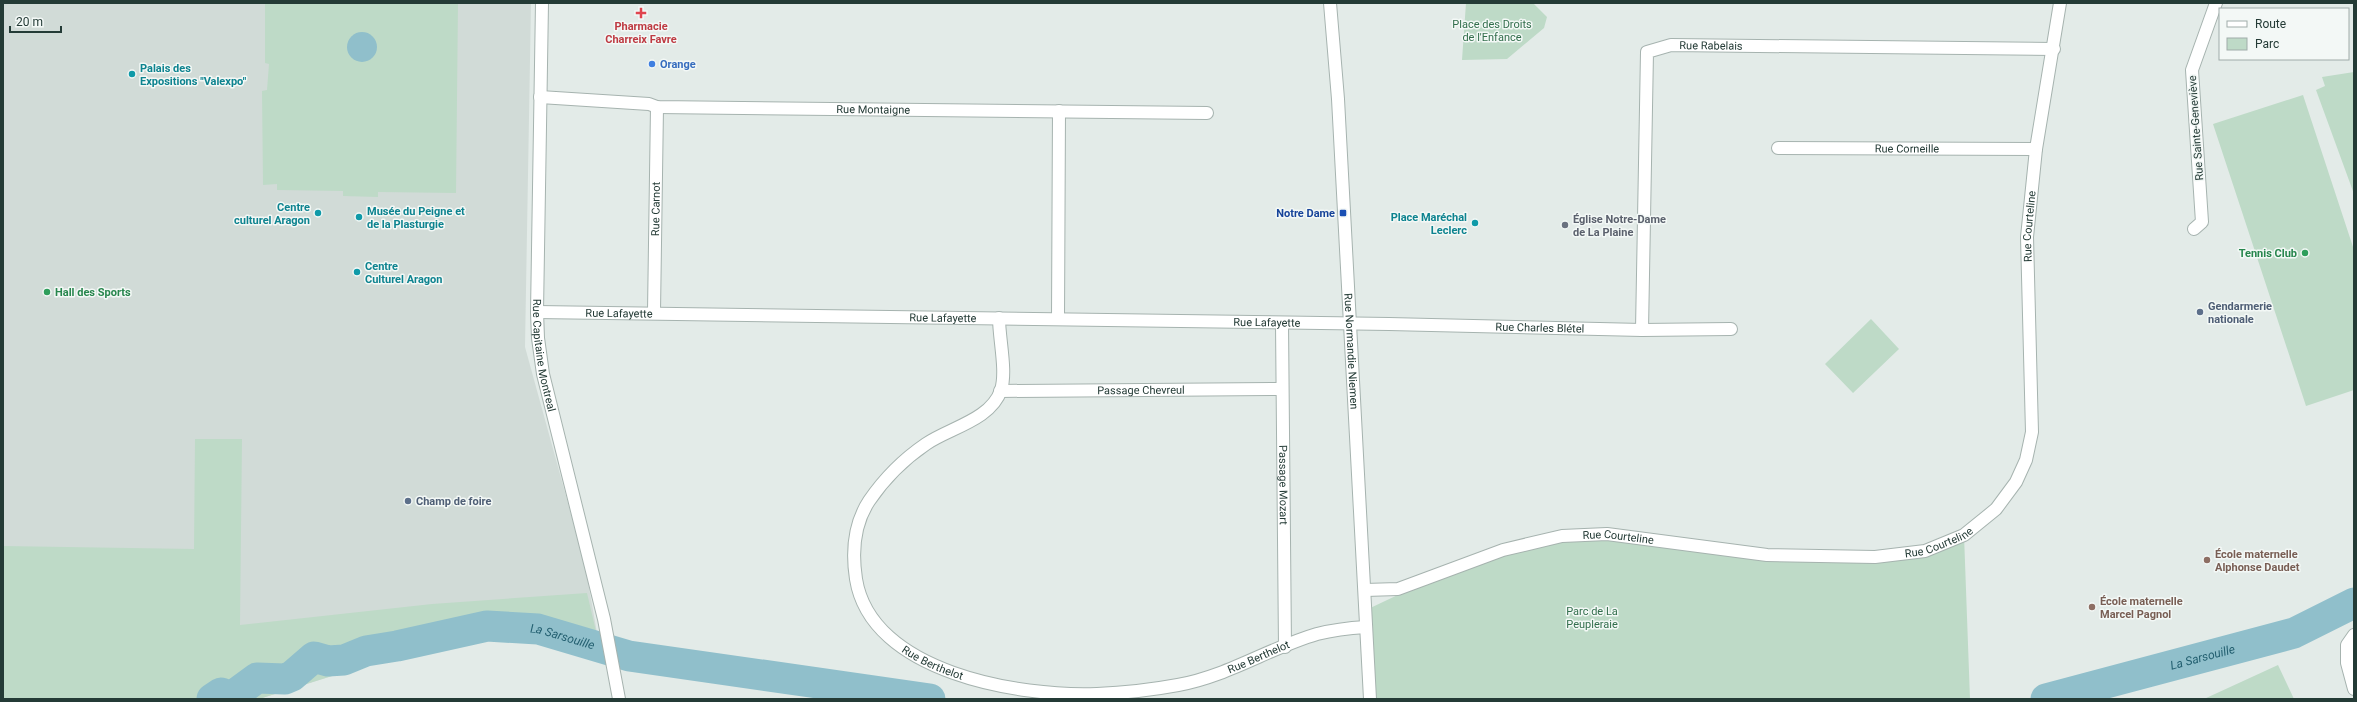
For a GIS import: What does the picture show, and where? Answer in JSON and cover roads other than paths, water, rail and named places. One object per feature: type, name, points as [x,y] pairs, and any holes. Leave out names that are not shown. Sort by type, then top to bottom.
[{"type":"street","name":"Rue Capitaine Montreal","points":[[542,3],[537,312],[538,338],[543,374],[606,631],[619,699]]},
{"type":"street","name":"Rue Normandie Niemen","points":[[1330,3],[1338,99],[1370,699]]},
{"type":"street","name":"Rue Courteline","points":[[1365,590],[1398,589],[1503,550],[1562,536],[1607,534],[1767,555],[1875,557],[1925,551],[1964,535],[1996,509],[2010,492],[2026,460],[2032,432],[2027,237],[2036,150],[2054,49],[2060,3]]},
{"type":"street","name":"Rue Sainte-Geneviève","points":[[2194,229],[2202,222],[2192,70],[2216,3]]},
{"type":"street","name":"Rue Rabelais","points":[[1642,330],[1647,52],[1672,45],[2054,49]]},
{"type":"street","name":"Rue Montaigne","points":[[540,97],[649,104],[657,107],[1207,113]]},
{"type":"street","name":"Rue Carnot","points":[[654,312],[657,107]]},
{"type":"street","points":[[1058,319],[1059,111]]},
{"type":"street","name":"Rue Corneille","points":[[1778,148],[2036,150]]},
{"type":"street","name":"Rue Lafayette","points":[[537,312],[654,312],[1349,324]]},
{"type":"street","name":"Rue Berthelot","points":[[999,318],[1003,380],[1000,391],[986,410],[972,420],[929,442],[898,466],[869,501],[859,521],[854,562],[858,587],[869,613],[884,632],[904,649],[937,666],[981,682],[1016,689],[1095,694],[1134,692],[1180,684],[1224,672],[1317,634],[1366,627]]},
{"type":"street","name":"Passage Mozart","points":[[1282,324],[1285,647]]},
{"type":"street","name":"Rue Charles Blétel","points":[[1349,324],[1642,330],[1731,329]]},
{"type":"street","name":"Passage Chevreul","points":[[1000,391],[1282,389]]},
{"type":"street","points":[[2354,635],[2347,645],[2347,663],[2354,689]]},
{"type":"water","points":[[362,32],[373,36],[377,47],[373,58],[362,62],[351,58],[347,47],[351,36]]},
{"type":"waterway","name":"La Sarsouille","points":[[2046,699],[2294,633],[2354,603]]},
{"type":"waterway","name":"La Sarsouille","points":[[212,699],[221,693],[231,697],[257,678],[285,679],[292,676],[314,657],[328,661],[344,660],[366,651],[397,646],[487,626],[538,629],[629,656],[930,699]]},
{"type":"place","name":"Pharmacie Charreix Favre","points":[[641,13]]},
{"type":"place","name":"Orange","points":[[652,64]]},
{"type":"place","name":"Palais des Expositions \"Valexpo\"","points":[[132,74]]},
{"type":"place","name":"Centre culturel Aragon","points":[[318,213]]},
{"type":"place","name":"Notre Dame","points":[[1343,213]]},
{"type":"place","name":"Musée du Peigne et de la Plasturgie","points":[[359,217]]},
{"type":"place","name":"Place Maréchal Leclerc","points":[[1475,223]]},
{"type":"place","name":"Église Notre-Dame de La Plaine","points":[[1565,225]]},
{"type":"place","name":"Tennis Club","points":[[2305,253]]},
{"type":"place","name":"Centre Culturel Aragon","points":[[357,272]]},
{"type":"place","name":"Hall des Sports","points":[[47,292]]},
{"type":"place","name":"Gendarmerie nationale","points":[[2200,312]]},
{"type":"place","name":"Champ de foire","points":[[408,501]]},
{"type":"place","name":"École maternelle Alphonse Daudet","points":[[2207,560]]},
{"type":"place","name":"École maternelle Marcel Pagnol","points":[[2092,607]]},
{"type":"park label","name":"Place des Droits de l'Enfance","points":[[1492,30]]},
{"type":"park label","name":"Parc de La Peupleraie","points":[[1592,617]]}]
